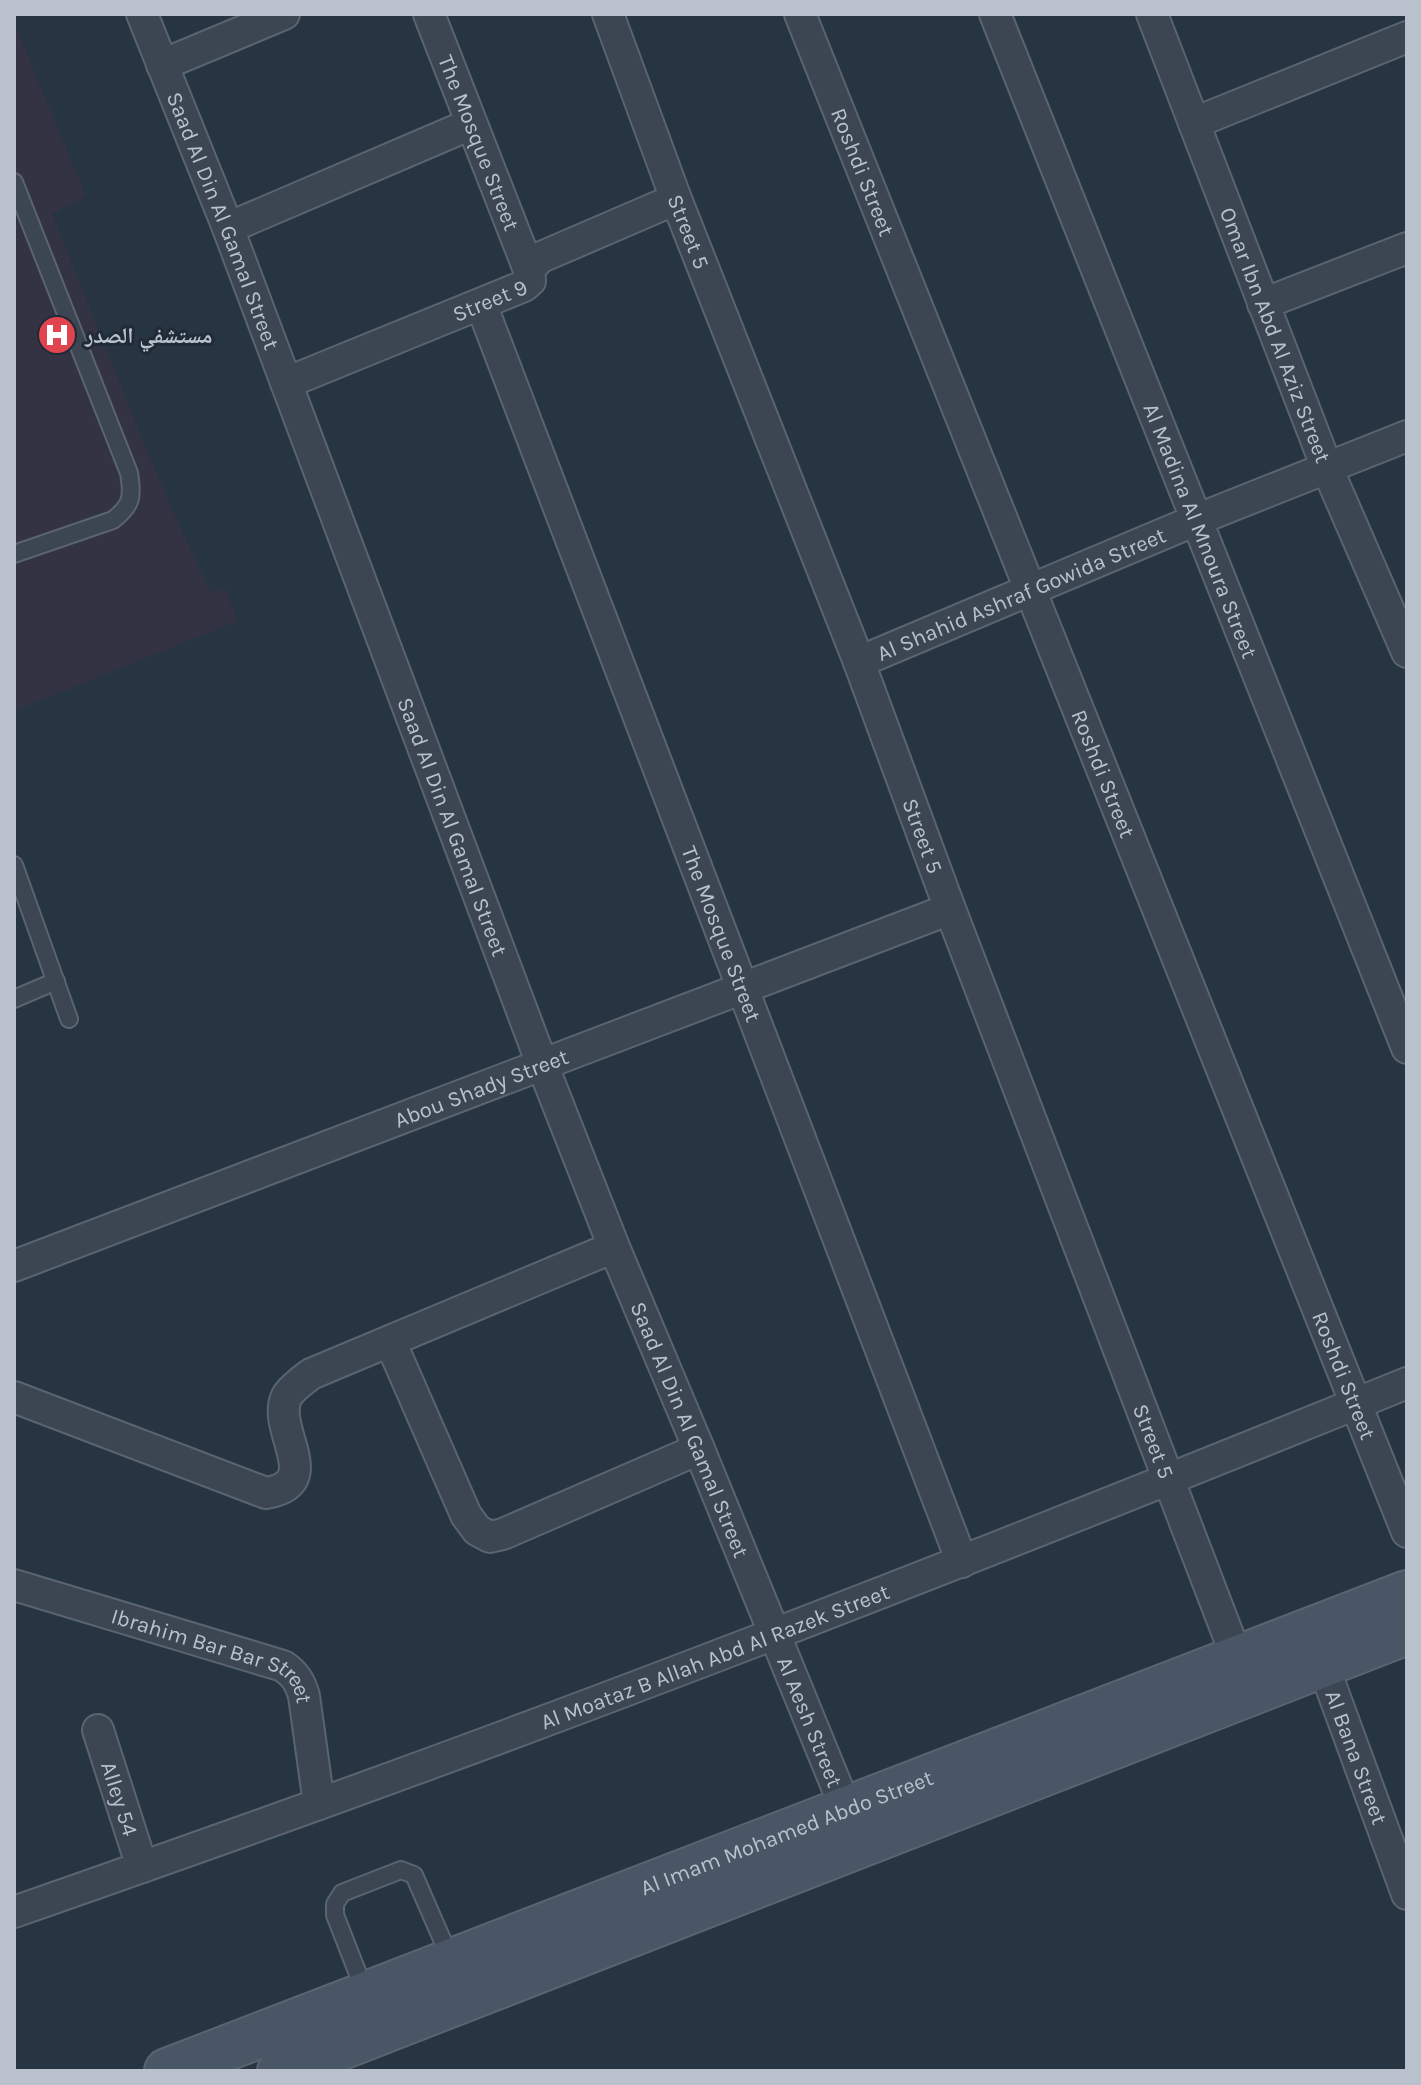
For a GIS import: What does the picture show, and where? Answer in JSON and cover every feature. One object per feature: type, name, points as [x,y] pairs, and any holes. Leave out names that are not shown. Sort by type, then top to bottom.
[{"type":"street","name":"Saad Al Din Al Gamal Street","points":[[142,14],[228,228],[542,1064],[614,1247],[775,1634]]},
{"type":"street","points":[[162,65],[284,14]]},
{"type":"street","name":"The Mosque Street","points":[[429,14],[529,270]]},
{"type":"street","name":"Street 5","points":[[608,14],[676,199],[859,662],[950,909],[1237,1658]]},
{"type":"street","name":"Roshdi Street","points":[[800,14],[1407,1532]]},
{"type":"street","name":"Al Madina Al Mnoura Street","points":[[995,14],[1407,1048]]},
{"type":"street","name":"Omar Ibn Abd Al Aziz Street","points":[[1152,14],[1327,468],[1405,640]]},
{"type":"street","points":[[1194,123],[1407,37]]},
{"type":"street","points":[[228,228],[471,124]]},
{"type":"street","name":"Street 9","points":[[286,383],[524,286],[530,281],[529,270],[539,258],[676,199]]},
{"type":"street","points":[[1263,304],[1407,248]]},
{"type":"street","name":"The Mosque Street","points":[[481,304],[962,1562]]},
{"type":"street","name":"Al Shahid Ashraf Gowida Street","points":[[859,662],[1196,520],[1407,436]]},
{"type":"street","name":"Abou Shady Street","points":[[14,1266],[950,909]]},
{"type":"street","points":[[14,1397],[266,1493],[281,1490],[290,1482],[296,1469],[283,1412],[287,1396],[311,1374],[614,1247]]},
{"type":"street","points":[[390,1341],[466,1515],[477,1530],[490,1537],[699,1449]]},
{"type":"street","name":"Al Moataz B Allah Abd Al Razek Street","points":[[14,1912],[319,1804],[775,1634],[1407,1383]]},
{"type":"street","name":"Ibrahim Bar Bar Street","points":[[14,1585],[283,1666],[294,1673],[304,1696],[319,1804]]},
{"type":"street","name":"Al Imam Mohamed Abdo Street","points":[[167,2071],[1237,1658],[1395,1617]]},
{"type":"street","name":"Al Imam Mohamed Abdo Street","points":[[280,2071],[343,2060],[1323,1665],[1395,1617]]},
{"type":"street","name":"Al Aesh Street","points":[[775,1634],[846,1809]]},
{"type":"street","name":"Al Bana Street","points":[[1323,1665],[1407,1894]]},
{"type":"street","name":"Alley 54","points":[[98,1730],[142,1867]]},
{"type":"lane","points":[[14,182],[129,473],[132,493],[126,510],[113,520],[14,554]]},
{"type":"lane","points":[[14,865],[69,1019]]},
{"type":"lane","points":[[14,999],[56,981]]},
{"type":"lane","points":[[366,1994],[335,1915],[335,1904],[342,1893],[401,1870],[414,1875],[452,1961]]},
{"type":"shaded area","name":"مستشفي الصدر","points":[[14,23],[86,196],[52,214],[184,536],[211,593],[225,588],[238,621],[14,711]]},
{"type":"place","name":"مستشفي الصدر","points":[[57,335]]}]
